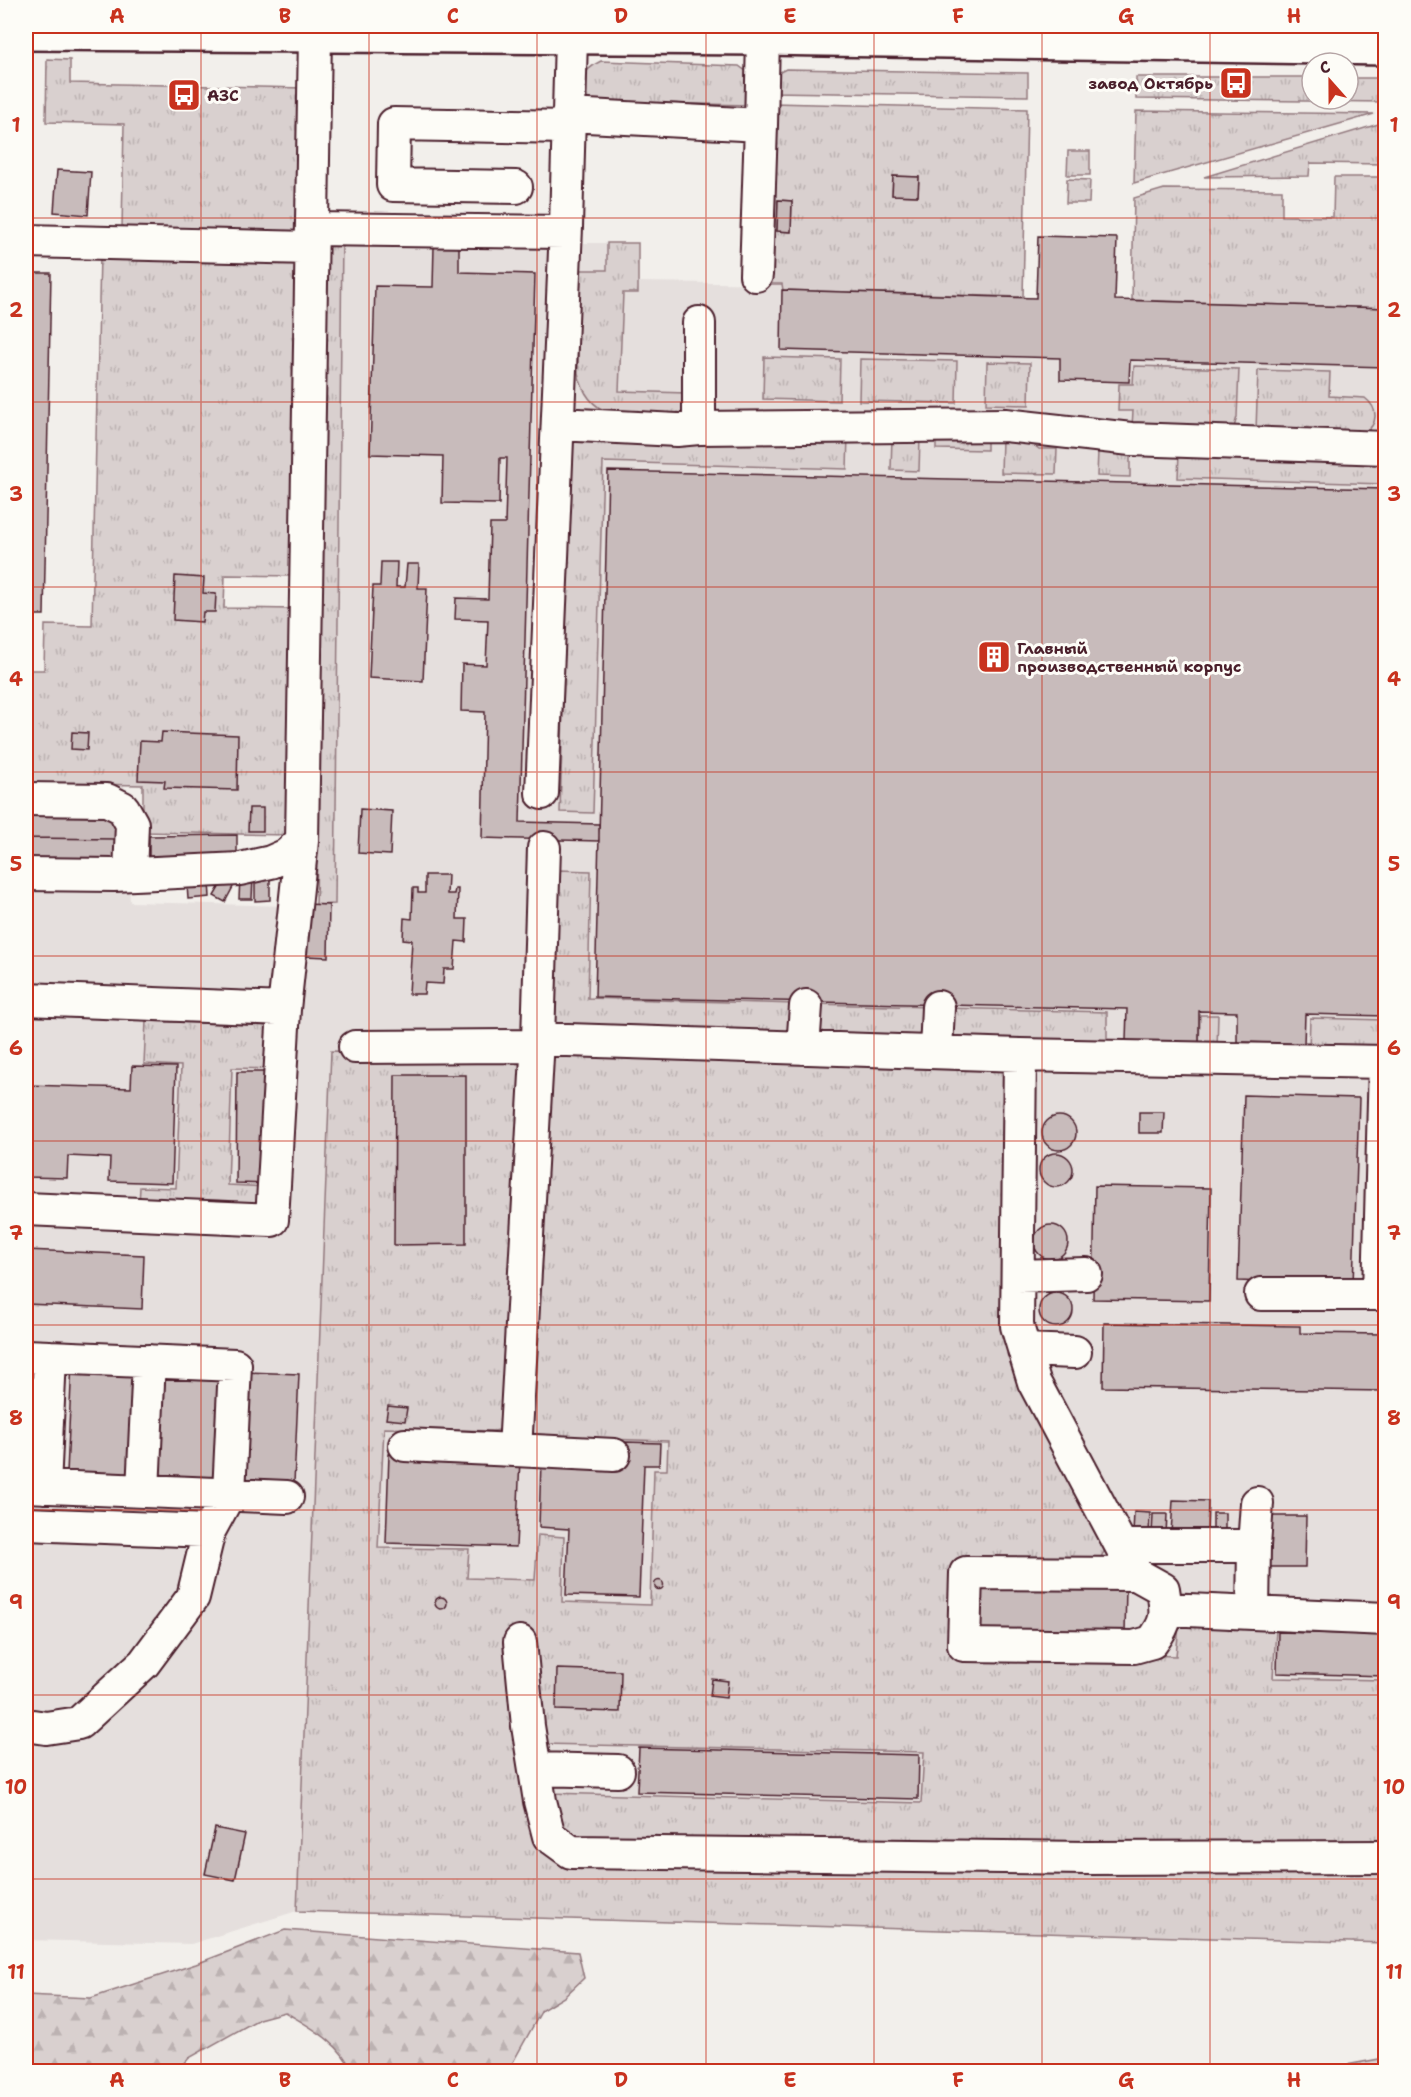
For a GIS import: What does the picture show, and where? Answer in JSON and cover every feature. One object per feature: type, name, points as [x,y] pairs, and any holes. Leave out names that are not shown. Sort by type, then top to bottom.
[{"type":"main road","points":[[26,33],[763,38],[1090,35],[1386,48]]},
{"type":"lane","points":[[26,1209],[272,1220],[284,1009],[302,841],[315,35]]},
{"type":"lane","points":[[542,793],[558,424],[571,37]]},
{"type":"lane","points":[[756,274],[763,38]]},
{"type":"lane","points":[[516,187],[393,185],[393,124],[567,121],[761,125]]},
{"type":"lane","points":[[26,241],[565,232]]},
{"type":"lane","points":[[699,323],[699,428]]},
{"type":"lane","points":[[558,424],[677,430],[1005,425],[1131,440],[1386,448]]},
{"type":"lane","points":[[26,799],[106,800],[123,808],[132,824],[130,874]]},
{"type":"lane","points":[[26,874],[130,874],[240,869],[271,862],[287,855],[302,841]]},
{"type":"lane","points":[[515,1450],[537,1043],[544,848]]},
{"type":"lane","points":[[26,999],[284,1009]]},
{"type":"lane","points":[[803,1048],[806,1006]]},
{"type":"lane","points":[[936,1052],[938,1007]]},
{"type":"lane","points":[[355,1047],[537,1043],[1385,1062],[1379,1294],[1260,1294]]},
{"type":"lane","points":[[1020,1055],[1017,1326],[1034,1382],[1136,1574]]},
{"type":"lane","points":[[1017,1276],[1086,1274]]},
{"type":"lane","points":[[1024,1350],[1075,1352]]},
{"type":"lane","points":[[26,1725],[46,1728],[79,1723],[144,1663],[193,1597],[209,1531],[229,1494],[235,1365],[38,1357],[35,1486],[229,1494],[287,1497]]},
{"type":"lane","points":[[143,1491],[148,1361]]},
{"type":"lane","points":[[405,1445],[614,1455]]},
{"type":"lane","points":[[1253,1613],[1257,1503]]},
{"type":"lane","points":[[26,1524],[209,1531]]},
{"type":"lane","points":[[1122,1546],[1254,1546]]},
{"type":"lane","points":[[966,1573],[1136,1574],[1163,1590],[1166,1609],[1164,1626],[1152,1642],[1134,1647],[964,1645],[966,1573]]},
{"type":"lane","points":[[1166,1609],[1386,1619]]},
{"type":"lane","points":[[520,1641],[528,1726],[549,1836],[571,1852],[1087,1858],[1386,1857]]},
{"type":"lane","points":[[535,1768],[618,1771]]},
{"type":"shaded area","points":[[1038,236],[1117,238],[1115,300],[1385,308],[1385,1943],[297,1911],[191,1944],[26,1940],[26,784],[124,784],[130,902],[290,906],[335,904],[342,238],[638,243],[638,282],[783,284],[783,290],[1036,298]]},
{"type":"green space","points":[[47,59],[70,60],[70,83],[304,88],[301,232],[122,229],[124,124],[46,122]]},
{"type":"green space","points":[[601,61],[739,66],[747,72],[752,105],[647,103],[639,111],[587,106],[582,86],[583,80],[588,69]]},
{"type":"green space","points":[[786,69],[1028,73],[1028,96],[772,92],[778,73]]},
{"type":"green space","points":[[1136,77],[1300,77],[1300,101],[1136,99]]},
{"type":"green space","points":[[1360,78],[1385,78],[1385,102],[1360,102]]},
{"type":"green space","points":[[772,103],[1027,109],[1023,297],[783,290],[782,284],[769,284]],"holes":[[[893,176],[919,177],[918,196],[892,195]],[[778,200],[792,201],[791,232],[777,231]]]},
{"type":"green space","points":[[1136,111],[1374,114],[1134,183]]},
{"type":"green space","points":[[1385,122],[1385,164],[1310,163],[1309,176],[1204,177]]},
{"type":"green space","points":[[1068,151],[1090,151],[1090,175],[1067,175]]},
{"type":"green space","points":[[1334,177],[1385,177],[1385,308],[1132,300],[1134,198],[1164,189],[1282,190],[1282,216],[1333,217]]},
{"type":"green space","points":[[1067,179],[1090,180],[1089,203],[1066,203]]},
{"type":"green space","points":[[327,237],[342,238],[335,904],[316,905]]},
{"type":"green space","points":[[607,243],[638,243],[638,293],[623,293],[619,391],[686,393],[683,412],[678,416],[617,415],[593,403],[584,390],[578,373],[578,270],[607,270]]},
{"type":"green space","points":[[100,254],[300,258],[294,576],[225,575],[224,608],[293,609],[288,835],[143,832],[143,785],[26,783],[26,670],[44,670],[45,625],[92,626]]},
{"type":"green space","points":[[764,357],[840,359],[839,401],[763,399]]},
{"type":"green space","points":[[860,359],[957,361],[956,403],[859,401]]},
{"type":"green space","points":[[987,362],[1030,363],[1029,405],[986,404]]},
{"type":"green space","points":[[1134,366],[1239,369],[1237,417],[1234,427],[1132,427],[1133,411],[1118,411],[1119,384],[1133,384]]},
{"type":"green space","points":[[1258,370],[1330,372],[1329,396],[1365,398],[1375,412],[1372,426],[1364,434],[1256,431]]},
{"type":"green space","points":[[848,435],[847,469],[603,462],[593,813],[560,812],[571,436]]},
{"type":"green space","points":[[892,437],[920,437],[919,471],[891,470]]},
{"type":"green space","points":[[936,438],[987,439],[987,450],[936,449]]},
{"type":"green space","points":[[1002,439],[1027,440],[1039,449],[1057,449],[1056,474],[1001,473]]},
{"type":"green space","points":[[1098,451],[1130,451],[1130,477],[1097,476]]},
{"type":"green space","points":[[1179,453],[1385,458],[1385,484],[1178,478]]},
{"type":"green space","points":[[558,870],[591,871],[588,998],[797,1004],[796,1036],[554,1030]]},
{"type":"green space","points":[[814,1004],[931,1007],[930,1040],[813,1037]]},
{"type":"green space","points":[[944,1008],[1107,1012],[1107,1045],[943,1041]]},
{"type":"green space","points":[[1200,1015],[1218,1015],[1217,1048],[1199,1047]]},
{"type":"green space","points":[[1310,1018],[1385,1020],[1385,1052],[1309,1050]]},
{"type":"green space","points":[[146,1021],[273,1026],[272,1069],[232,1068],[228,1185],[268,1187],[267,1209],[139,1205],[140,1187],[176,1188],[181,1066],[144,1064]]},
{"type":"green space","points":[[331,1051],[526,1055],[503,1429],[494,1431],[384,1428],[378,1548],[469,1549],[467,1578],[535,1580],[538,1535],[564,1537],[562,1602],[650,1605],[654,1470],[667,1470],[668,1441],[539,1437],[526,1428],[545,1055],[992,1064],[1007,1075],[1009,1336],[1106,1548],[1101,1557],[1091,1566],[954,1562],[948,1649],[1176,1656],[1179,1625],[1276,1630],[1273,1678],[1385,1680],[1385,1847],[565,1836],[550,1793],[921,1803],[924,1752],[542,1744],[543,1839],[1385,1867],[1385,1943],[297,1911]]},
{"type":"green space","points":[[285,1930],[578,1952],[584,1978],[564,1997],[542,2010],[508,2071],[352,2071],[347,2061],[332,2044],[285,2012],[259,2019],[189,2058],[178,2071],[26,2071],[26,1995],[91,1998],[196,1964]]},
{"type":"green space","points":[[1385,2058],[1385,2071],[1328,2071],[1330,2068]]},
{"type":"building","points":[[57,170],[91,172],[88,215],[54,212]]},
{"type":"building","points":[[893,176],[919,177],[918,196],[892,195]]},
{"type":"building","points":[[778,200],[792,201],[791,232],[777,231]]},
{"type":"building","points":[[1038,236],[1117,238],[1115,300],[1386,308],[1386,367],[1130,360],[1129,382],[1060,380],[1060,358],[781,350],[782,290],[1036,298]]},
{"type":"building","points":[[434,246],[459,247],[459,272],[535,274],[520,822],[599,824],[599,841],[482,838],[485,712],[461,711],[462,664],[486,665],[488,620],[455,619],[456,598],[488,599],[490,524],[505,524],[507,458],[500,458],[499,504],[442,503],[443,456],[370,454],[375,286],[433,287]]},
{"type":"building","points":[[26,273],[51,273],[44,615],[26,615]]},
{"type":"building","name":"Главный производственный корпус","points":[[608,471],[1386,489],[1386,1016],[1305,1014],[1304,1044],[1237,1042],[1237,1012],[1199,1011],[1199,1042],[1126,1041],[1127,1009],[595,997]]},
{"type":"building","points":[[381,562],[397,562],[396,587],[405,587],[407,564],[419,564],[418,588],[427,588],[423,681],[369,678],[373,586],[380,586]]},
{"type":"building","points":[[175,576],[204,578],[203,593],[216,594],[215,612],[203,612],[202,622],[173,620]]},
{"type":"building","points":[[72,732],[88,733],[87,750],[71,749]]},
{"type":"building","points":[[162,732],[238,735],[237,790],[164,788],[165,781],[138,780],[140,741],[161,742]]},
{"type":"building","points":[[249,808],[263,808],[263,831],[248,831]]},
{"type":"building","points":[[360,809],[392,811],[390,855],[358,853]]},
{"type":"building","points":[[26,815],[117,817],[116,839],[26,838]]},
{"type":"building","points":[[237,835],[237,858],[149,859],[149,836]]},
{"type":"building","points":[[26,838],[116,839],[116,863],[26,861]]},
{"type":"building","points":[[425,875],[448,875],[447,894],[454,894],[455,889],[458,889],[457,919],[467,919],[466,942],[456,941],[454,969],[444,969],[443,984],[425,983],[424,994],[409,994],[412,940],[403,939],[404,918],[412,919],[413,888],[418,888],[418,893],[425,893]]},
{"type":"building","points":[[240,877],[253,877],[252,899],[239,899]]},
{"type":"building","points":[[255,877],[270,877],[270,900],[255,901]]},
{"type":"building","points":[[224,879],[234,885],[225,902],[214,896]]},
{"type":"building","points":[[209,882],[210,897],[188,899],[187,884]]},
{"type":"building","points":[[306,904],[329,905],[328,957],[305,956]]},
{"type":"building","points":[[132,1066],[176,1067],[172,1183],[109,1181],[110,1158],[68,1156],[67,1178],[26,1177],[26,1085],[131,1088]]},
{"type":"building","points":[[237,1072],[270,1072],[268,1184],[236,1183]]},
{"type":"building","points":[[395,1075],[466,1075],[466,1244],[394,1245]]},
{"type":"building","points":[[1244,1095],[1359,1098],[1353,1285],[1238,1281]]},
{"type":"building","points":[[1139,1112],[1164,1112],[1163,1133],[1139,1133]]},
{"type":"building","points":[[1059,1116],[1071,1121],[1076,1133],[1071,1145],[1059,1150],[1047,1145],[1042,1133],[1047,1121]]},
{"type":"building","points":[[1056,1153],[1068,1158],[1073,1170],[1068,1182],[1056,1187],[1044,1182],[1039,1170],[1044,1158]]},
{"type":"building","points":[[1095,1186],[1211,1188],[1209,1301],[1093,1299]]},
{"type":"building","points":[[1051,1225],[1063,1230],[1068,1242],[1063,1254],[1051,1259],[1039,1254],[1034,1242],[1039,1230]]},
{"type":"building","points":[[26,1250],[144,1255],[142,1309],[26,1304]]},
{"type":"building","points":[[1056,1293],[1068,1298],[1073,1310],[1068,1322],[1056,1327],[1044,1322],[1039,1310],[1044,1298]]},
{"type":"building","points":[[1104,1323],[1300,1326],[1300,1333],[1386,1334],[1386,1391],[1103,1387]]},
{"type":"building","points":[[72,1362],[133,1364],[129,1475],[67,1473]]},
{"type":"building","points":[[26,1363],[29,1363],[26,1468]]},
{"type":"building","points":[[157,1368],[223,1371],[217,1478],[152,1474]]},
{"type":"building","points":[[244,1372],[299,1374],[294,1483],[238,1480]]},
{"type":"building","points":[[388,1406],[407,1408],[405,1421],[386,1419]]},
{"type":"building","points":[[625,1442],[660,1443],[659,1465],[644,1465],[639,1597],[566,1595],[569,1529],[539,1527],[541,1461],[624,1464]]},
{"type":"building","points":[[389,1454],[520,1459],[516,1547],[386,1543]]},
{"type":"building","points":[[1173,1500],[1208,1501],[1207,1536],[1171,1534]]},
{"type":"building","points":[[1134,1512],[1150,1513],[1149,1535],[1133,1535]]},
{"type":"building","points":[[1213,1513],[1225,1513],[1225,1535],[1213,1535]]},
{"type":"building","points":[[1153,1514],[1167,1514],[1166,1535],[1152,1535]]},
{"type":"building","points":[[1263,1516],[1306,1516],[1305,1567],[1262,1567]]},
{"type":"building","points":[[659,1581],[663,1585],[659,1589],[655,1585]]},
{"type":"building","points":[[974,1583],[1126,1587],[1125,1634],[973,1630]]},
{"type":"building","points":[[441,1597],[447,1603],[441,1609],[435,1603]]},
{"type":"building","points":[[1278,1632],[1386,1635],[1386,1676],[1277,1673]]},
{"type":"building","points":[[557,1669],[621,1671],[620,1712],[556,1710]]},
{"type":"building","points":[[712,1679],[728,1681],[726,1698],[710,1696]]},
{"type":"building","points":[[639,1748],[919,1755],[918,1799],[637,1792]]},
{"type":"building","points":[[215,1828],[245,1834],[235,1880],[205,1874]]},
{"type":"place","name":"завод Октябрь","points":[[1236,83]]},
{"type":"place","name":"АЗС","points":[[184,95]]},
{"type":"place","name":"Главный производственный корпус","points":[[994,657]]}]
